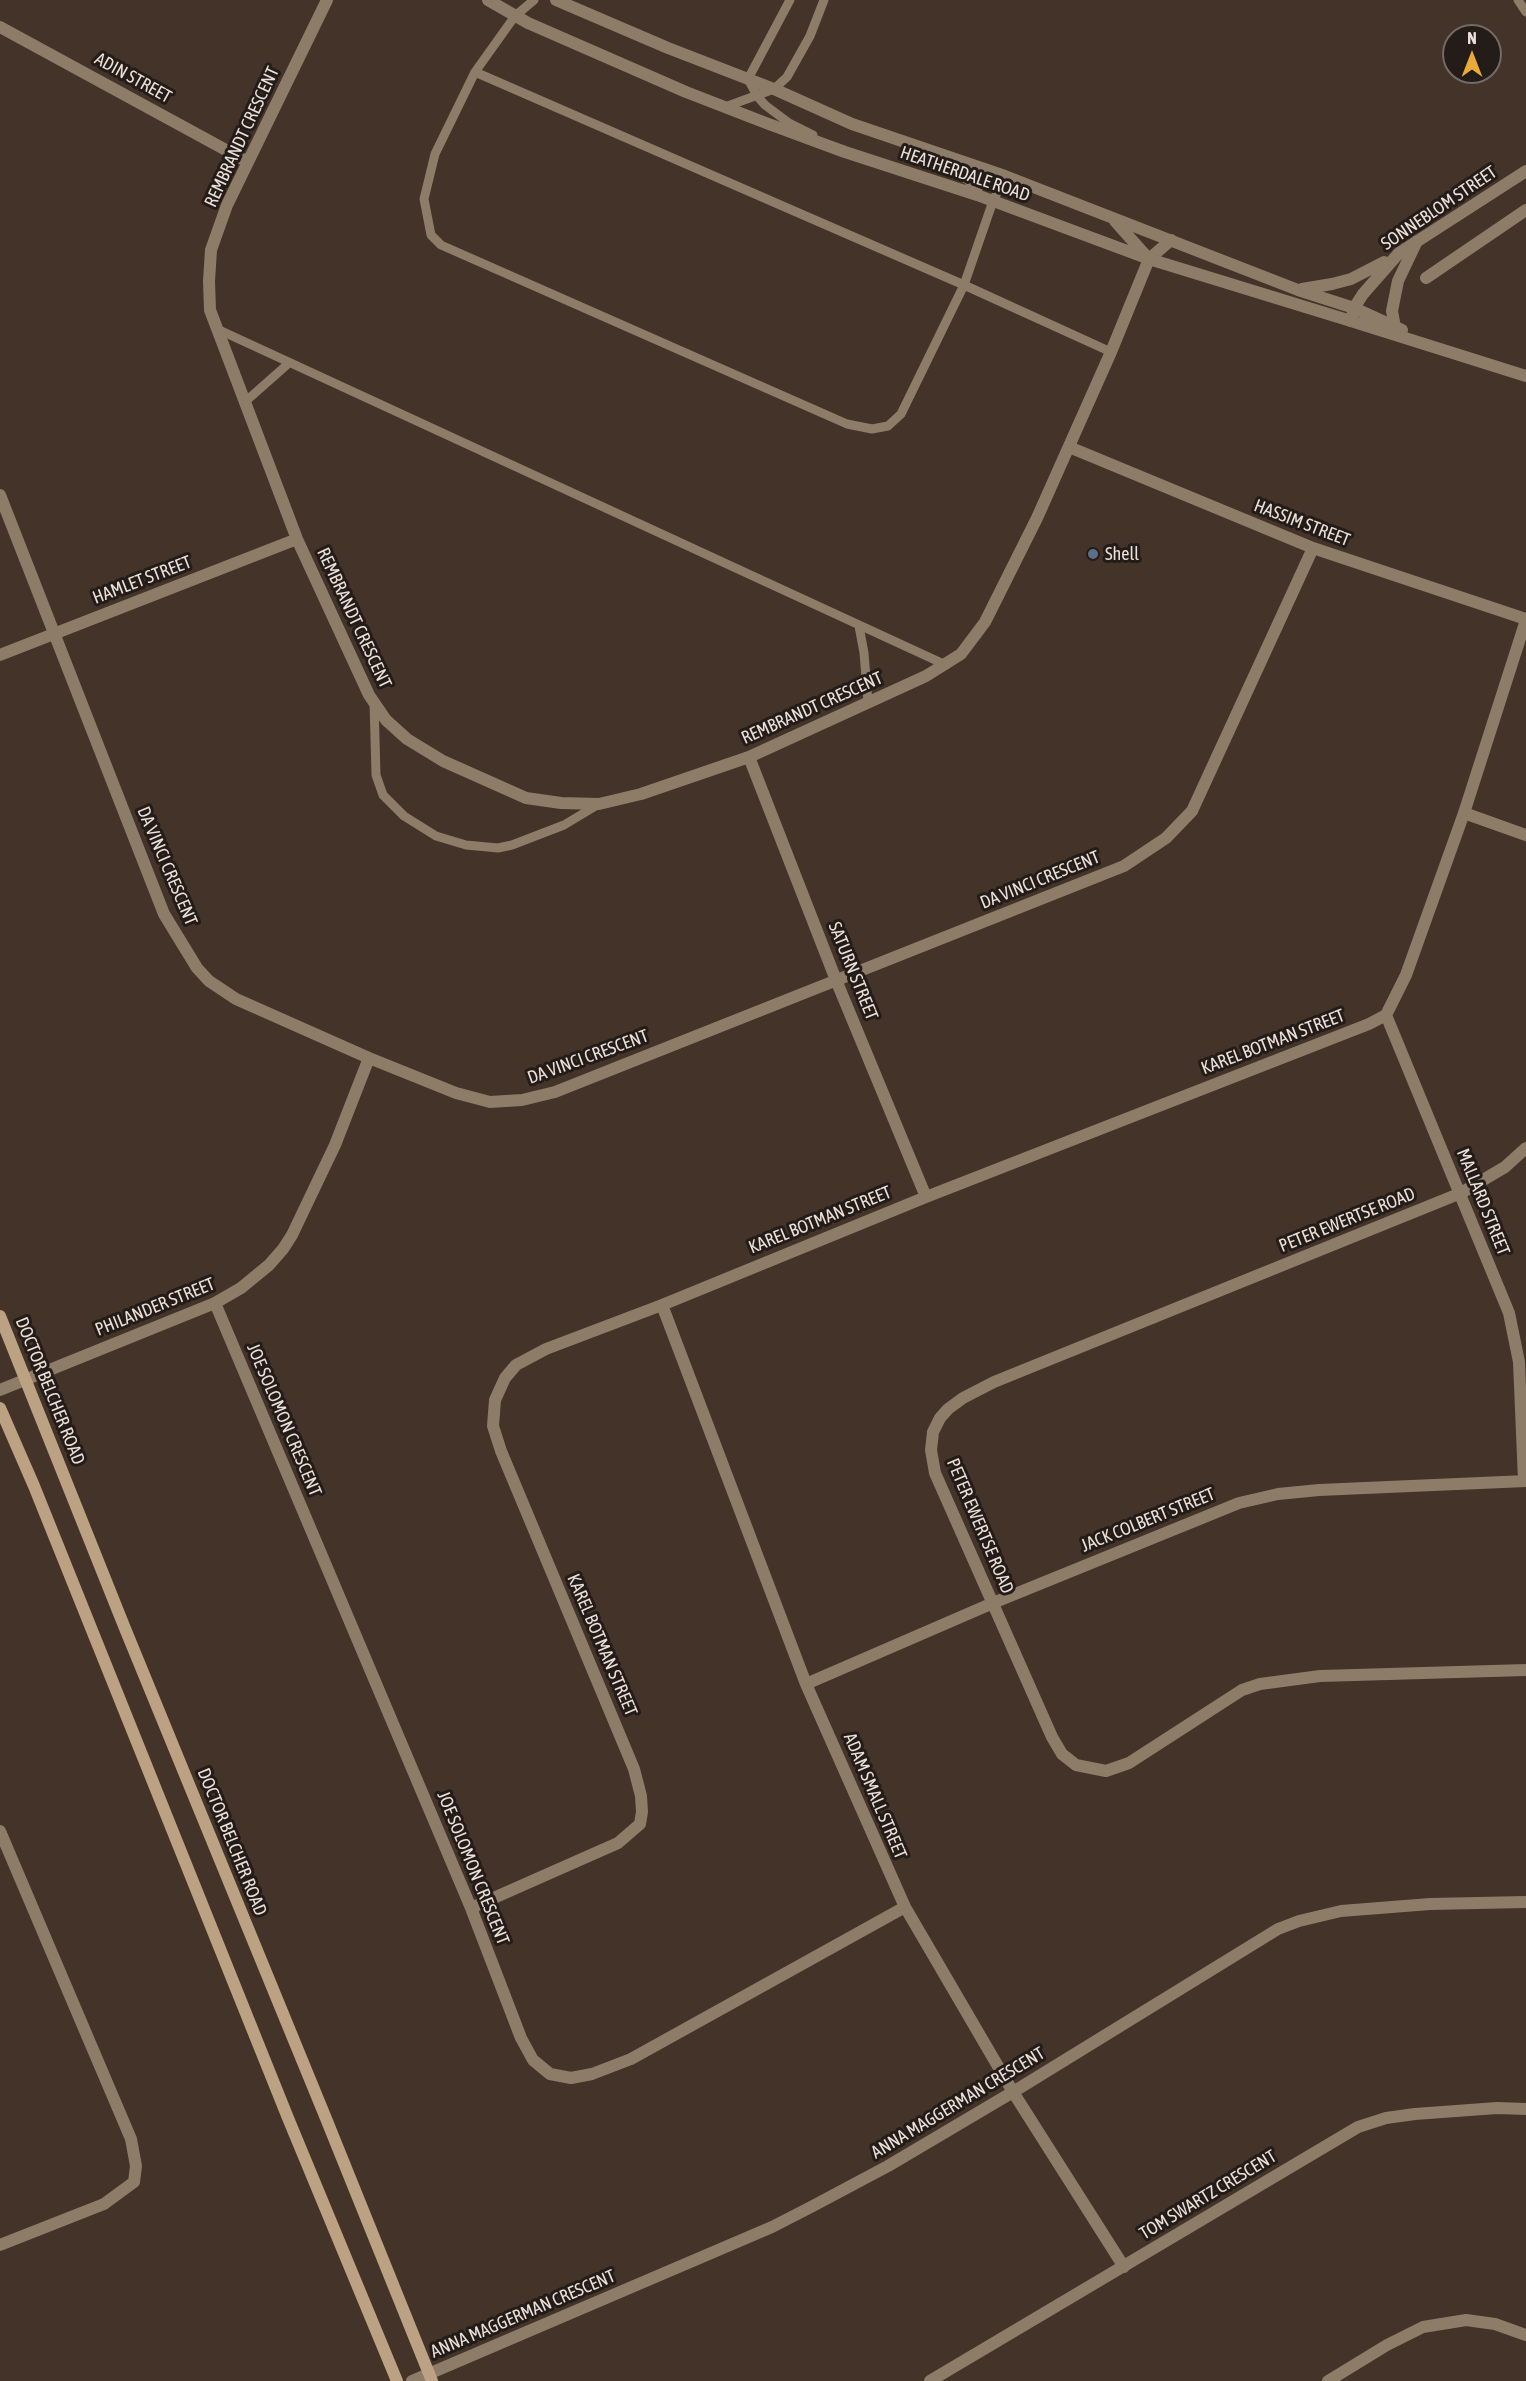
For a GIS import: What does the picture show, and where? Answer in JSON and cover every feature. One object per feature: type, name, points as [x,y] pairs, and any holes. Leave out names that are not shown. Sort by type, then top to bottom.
[{"type":"main road","name":"DOCTOR BELCHER ROAD","points":[[0,1316],[430,2377]]},
{"type":"main road","points":[[0,1408],[397,2381]]},
{"type":"street","name":"REMBRANDT CRESCENT","points":[[327,0],[227,205],[212,250],[209,281],[210,310],[297,538],[374,702],[386,720],[407,739],[443,761],[526,798],[561,803],[599,804],[641,794],[749,757],[946,665],[961,654],[986,622],[1069,447],[1149,259]]},
{"type":"street","name":"HEATHERDALE ROAD","points":[[488,0],[499,4],[515,16],[675,87],[846,152],[977,195],[1149,259],[1526,376]]},
{"type":"street","name":"HEATHERDALE ROAD","points":[[556,0],[852,123],[1005,176],[1298,290],[1354,308],[1443,349]]},
{"type":"street","name":"ADIN STREET","points":[[0,27],[248,162]]},
{"type":"street","points":[[907,142],[937,162],[969,179],[977,195]]},
{"type":"street","name":"SONNEBLOM STREET","points":[[1354,308],[1371,283],[1399,252],[1526,171]]},
{"type":"street","points":[[1426,278],[1526,210]]},
{"type":"street","points":[[1109,216],[1124,229],[1149,259],[1171,240]]},
{"type":"street","points":[[1395,327],[1392,311],[1398,281],[1417,240]]},
{"type":"street","points":[[1298,290],[1351,279],[1399,252]]},
{"type":"street","points":[[1351,321],[1354,308]]},
{"type":"street","name":"HASSIM STREET","points":[[1069,447],[1313,548],[1526,620]]},
{"type":"street","name":"DA VINCI CRESCENT","points":[[0,495],[164,914],[196,968],[209,981],[236,999],[369,1058],[456,1093],[490,1102],[522,1100],[555,1092],[1124,866],[1166,838],[1192,811],[1313,548]]},
{"type":"street","name":"HAMLET STREET","points":[[0,655],[297,538]]},
{"type":"street","points":[[1386,1015],[1406,975],[1464,813],[1526,620]]},
{"type":"street","name":"SATURN STREET","points":[[749,757],[836,980],[926,1197]]},
{"type":"street","points":[[1464,813],[1526,835]]},
{"type":"street","name":"MALLARD STREET","points":[[1386,1015],[1509,1312],[1519,1362],[1525,1481]]},
{"type":"street","name":"KAREL BOTMAN STREET","points":[[471,1908],[618,1843],[640,1824],[642,1812],[641,1796],[634,1769],[501,1451],[493,1426],[495,1400],[505,1378],[516,1365],[546,1349],[662,1305],[926,1197],[1360,1028],[1386,1015]]},
{"type":"street","name":"PHILANDER STREET","points":[[0,1390],[216,1303],[241,1288],[269,1265],[283,1249],[335,1145],[369,1058]]},
{"type":"street","name":"PETER EWERTSE ROAD","points":[[1526,1148],[1505,1167],[1461,1193],[994,1382],[948,1408],[933,1432],[931,1450],[935,1473],[993,1604],[1062,1754],[1076,1766],[1106,1771],[1129,1763],[1242,1690],[1260,1684],[1320,1677],[1526,1670]]},
{"type":"street","name":"JOE SOLOMON CRESCENT","points":[[216,1303],[471,1908],[521,2038],[533,2060],[550,2074],[571,2078],[592,2074],[631,2059],[905,1907]]},
{"type":"street","name":"ADAM SMALL STREET","points":[[662,1305],[806,1684],[905,1907],[1014,2092],[1124,2267]]},
{"type":"street","name":"JACK COLBERT STREET","points":[[806,1684],[1239,1503],[1278,1494],[1319,1490],[1525,1481]]},
{"type":"street","points":[[0,1831],[131,2139],[136,2166],[134,2182],[104,2204],[0,2245]]},
{"type":"street","name":"ANNA MAGGERMAN CRESCENT","points":[[412,2381],[430,2377],[772,2227],[888,2166],[1014,2092],[1278,1929],[1299,1921],[1341,1911],[1430,1904],[1526,1902]]},
{"type":"street","name":"TOM SWARTZ CRESCENT","points":[[930,2381],[1124,2267],[1330,2141],[1358,2127],[1386,2118],[1415,2114],[1497,2108],[1526,2109]]},
{"type":"street","points":[[1328,2381],[1387,2344],[1423,2327],[1467,2320],[1495,2324],[1526,2335]]},
{"type":"lane","points":[[534,0],[515,16],[475,72],[435,154],[424,199],[431,235],[441,245],[847,424],[872,429],[888,426],[902,414],[964,285],[993,201],[1005,176]]},
{"type":"lane","points":[[790,0],[748,78],[756,96],[782,118],[846,152]]},
{"type":"lane","points":[[725,107],[774,89],[787,77],[810,36],[824,0]]},
{"type":"lane","points":[[1518,0],[1526,12]]},
{"type":"lane","points":[[475,72],[964,285],[1111,352]]},
{"type":"lane","points":[[217,329],[946,665]]},
{"type":"lane","points":[[246,401],[275,378],[289,363]]},
{"type":"lane","points":[[859,626],[868,702]]},
{"type":"lane","points":[[374,702],[376,775],[383,795],[404,816],[436,836],[466,845],[498,848],[564,825],[599,804]]},
{"type":"place","name":"Shell","points":[[1093,554]]}]
